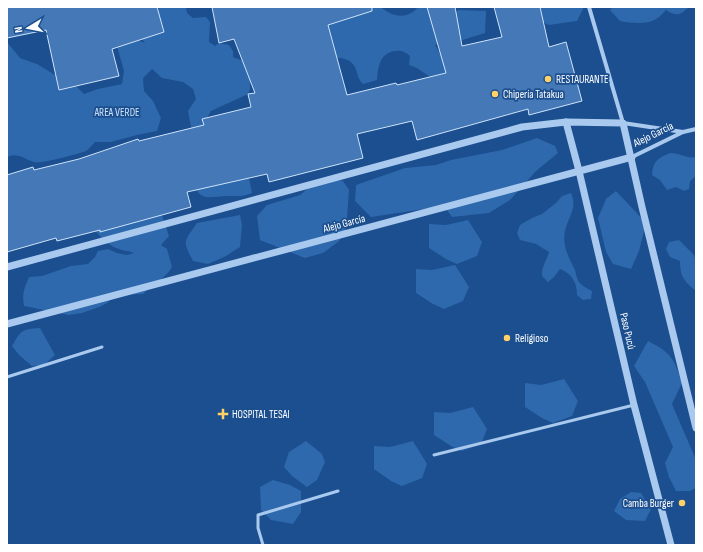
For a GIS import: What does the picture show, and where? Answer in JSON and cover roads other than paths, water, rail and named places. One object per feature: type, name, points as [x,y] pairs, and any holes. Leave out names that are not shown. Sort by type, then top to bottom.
[{"type":"street","points":[[589,7],[624,123],[642,207],[696,428]]},
{"type":"street","name":"Alejo García","points":[[7,267],[522,127],[566,122],[624,123],[683,132]]},
{"type":"street","name":"Paso Pucú","points":[[566,122],[634,405],[671,545]]},
{"type":"street","name":"Alejo García","points":[[7,324],[632,157],[683,132],[696,129]]},
{"type":"lane","points":[[7,377],[102,347]]},
{"type":"lane","points":[[434,455],[634,405]]},
{"type":"lane","points":[[263,545],[258,528],[258,515],[338,491]]},
{"type":"place","name":"RESTAURANTE","points":[[548,79]]},
{"type":"place","name":"Chipería Tatakua","points":[[495,94]]},
{"type":"place","name":"Religioso","points":[[507,338]]},
{"type":"place","name":"HOSPITAL TESAI","points":[[223,414]]},
{"type":"place","name":"Camba Burger","points":[[682,503]]},
{"type":"park label","name":"AREA VERDE","points":[[117,112]]}]
